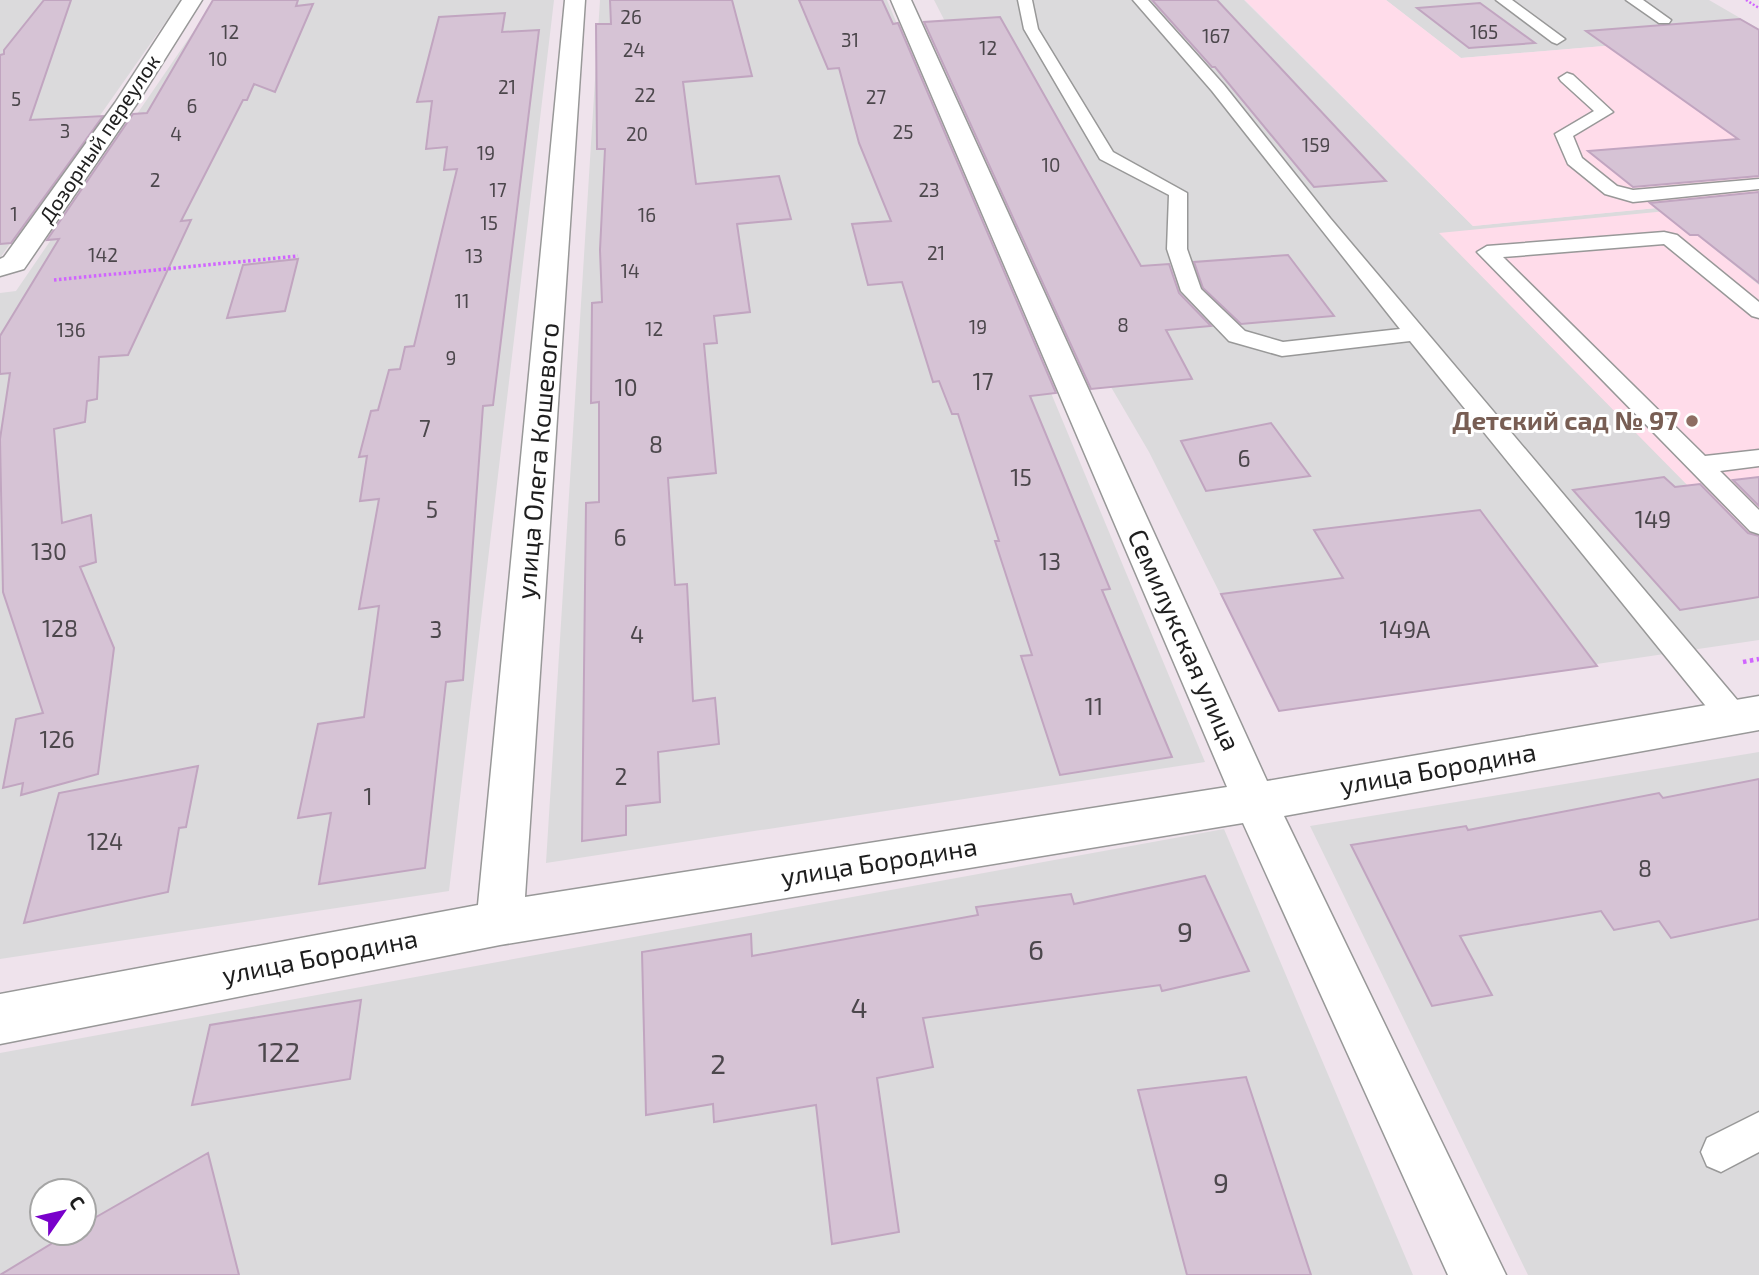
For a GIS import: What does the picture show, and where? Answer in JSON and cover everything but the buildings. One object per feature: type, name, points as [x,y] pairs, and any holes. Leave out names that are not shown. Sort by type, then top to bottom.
[{"type":"street","name":"Дозорный переулок","points":[[7,266],[125,105],[192,0]]},
{"type":"street","name":"улица Олега Кошевого","points":[[500,923],[575,0]]},
{"type":"street","name":"Семилукская улица","points":[[901,0],[1255,802],[1477,1275]]},
{"type":"street","name":"улица Бородина","points":[[0,1019],[500,923],[1255,802],[1746,715]]},
{"type":"lane","points":[[1025,0],[1031,29],[1106,155],[1178,193],[1177,249],[1191,291],[1237,336],[1282,349],[1415,334]]},
{"type":"lane","points":[[1140,0],[1218,88],[1322,222],[1415,334],[1746,715]]},
{"type":"lane","points":[[1503,0],[1557,39]]},
{"type":"lane","points":[[1633,0],[1664,20]]},
{"type":"lane","points":[[1567,78],[1605,112],[1564,134],[1574,160],[1611,190],[1633,196],[1759,184]]},
{"type":"lane","points":[[1759,312],[1670,239],[1487,253],[1759,525]]},
{"type":"lane","points":[[1699,465],[1759,458]]},
{"type":"lane","points":[[1721,1152],[1759,1131]]},
{"type":"path","points":[[1745,0],[1759,8]]},
{"type":"path","points":[[7,266],[11,284],[298,256]]},
{"type":"shaded area","points":[[0,0],[181,0],[0,258]]},
{"type":"shaded area","points":[[215,0],[554,0],[449,891],[0,959],[0,293],[16,291]]},
{"type":"shaded area","points":[[600,0],[887,0],[1205,762],[546,863]]},
{"type":"shaded area","points":[[934,0],[1244,0],[1473,226],[1759,198],[1759,640],[1279,711],[1149,452],[1111,387],[975,80]]},
{"type":"shaded area","points":[[1245,0],[1386,0],[1461,58],[1759,33],[1759,198],[1473,226]]},
{"type":"shaded area","points":[[1386,0],[1709,0],[1759,29],[1759,33],[1461,58]]},
{"type":"shaded area","name":"Детский сад № 97","points":[[1667,211],[1759,285],[1759,558],[1439,233]]},
{"type":"shaded area","points":[[1759,752],[1759,1275],[1528,1275],[1310,826]]},
{"type":"shaded area","points":[[1224,829],[1413,1275],[0,1275],[0,1053]]},
{"type":"place","name":"Детский сад № 97","points":[[1692,421]]}]
